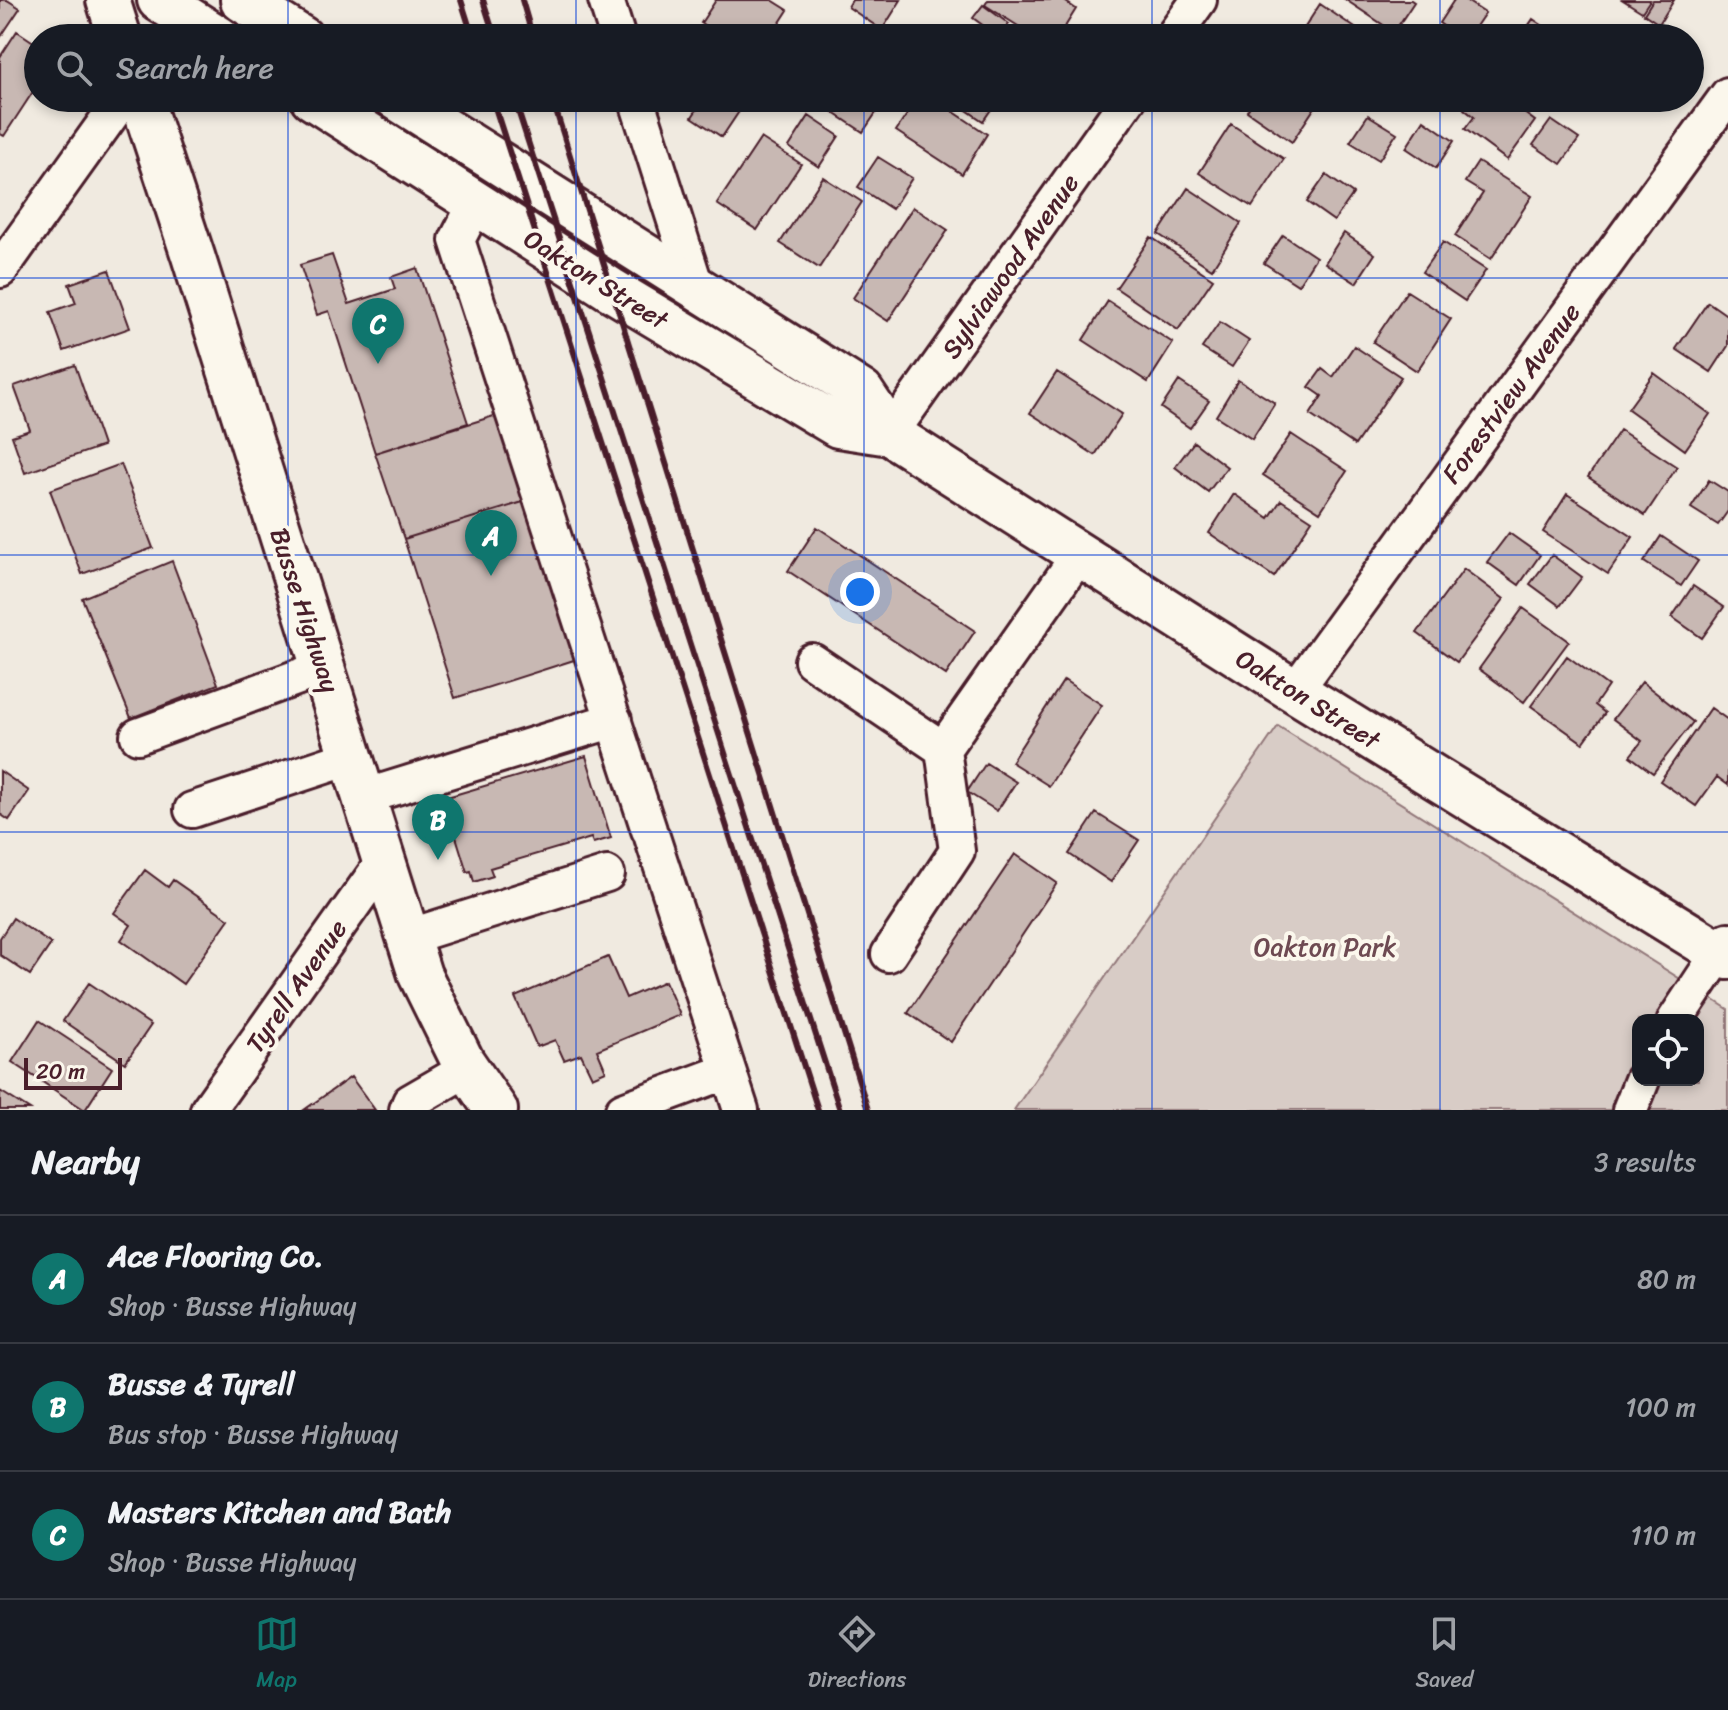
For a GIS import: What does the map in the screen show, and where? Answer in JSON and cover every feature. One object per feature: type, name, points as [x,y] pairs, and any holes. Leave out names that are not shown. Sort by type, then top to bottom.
[{"type":"main road","points":[[108,0],[116,24]]},
{"type":"main road","points":[[159,0],[197,24]]},
{"type":"main road","points":[[242,0],[280,24]]},
{"type":"main road","name":"Busse Highway","points":[[146,112],[420,975],[467,1069],[496,1110]]},
{"type":"main road","name":"Oakton Street","points":[[334,112],[610,289],[838,426],[890,434]]},
{"type":"main road","name":"Oakton Street","points":[[418,112],[862,392],[890,434],[1295,691],[1725,950]]},
{"type":"street","points":[[606,0],[614,24]]},
{"type":"street","points":[[1182,24],[1199,0]]},
{"type":"street","name":"Forestview Avenue","points":[[1295,691],[1728,95]]},
{"type":"street","points":[[0,270],[113,112]]},
{"type":"street","points":[[640,112],[697,290]]},
{"type":"street","name":"Sylviawood Avenue","points":[[890,434],[1119,112]]},
{"type":"street","points":[[476,203],[457,240],[741,1110]]},
{"type":"street","points":[[889,954],[957,851],[943,749],[1079,555]]},
{"type":"street","points":[[812,661],[943,749]]},
{"type":"street","points":[[138,736],[323,668]]},
{"type":"street","points":[[364,797],[614,720]]},
{"type":"street","points":[[192,810],[352,757]]},
{"type":"street","name":"Tyrell Avenue","points":[[208,1110],[384,861]]},
{"type":"street","points":[[408,937],[607,874]]},
{"type":"street","points":[[1679,1014],[1725,950]]},
{"type":"street","points":[[407,1110],[410,1102],[467,1069]]},
{"type":"street","points":[[623,1110],[728,1071]]},
{"type":"street","points":[[1630,1110],[1640,1086]]},
{"type":"green space","name":"Oakton Park","points":[[1278,726],[1728,1009],[1728,1110],[1014,1110]]},
{"type":"building","points":[[0,0],[7,0],[20,8],[0,38]]},
{"type":"building","points":[[716,0],[772,0],[788,10],[779,24],[701,23]]},
{"type":"building","points":[[852,0],[901,0],[886,24],[873,24],[848,7]]},
{"type":"building","points":[[988,0],[1063,0],[1076,9],[1067,24],[1015,24],[985,5]]},
{"type":"building","points":[[1346,0],[1414,2],[1399,24],[1382,24]]},
{"type":"building","points":[[1454,0],[1465,0],[1485,13],[1478,24],[1439,23]]},
{"type":"building","points":[[1623,0],[1650,0],[1642,12]]},
{"type":"building","points":[[1653,0],[1674,0],[1659,24],[1644,14]]},
{"type":"building","points":[[1320,4],[1349,24],[1307,24]]},
{"type":"building","points":[[983,5],[1009,24],[981,24],[973,18]]},
{"type":"building","points":[[17,31],[24,36],[24,105],[4,136],[0,134],[0,57]]},
{"type":"building","points":[[695,112],[739,112],[722,137],[692,117]]},
{"type":"building","points":[[835,112],[877,112],[863,132]]},
{"type":"building","points":[[909,112],[954,112],[987,134],[962,174],[896,131]]},
{"type":"building","points":[[970,112],[989,112],[983,121]]},
{"type":"building","points":[[1248,112],[1312,112],[1292,142]]},
{"type":"building","points":[[1468,112],[1523,112],[1535,121],[1507,160],[1465,129],[1474,117]]},
{"type":"building","points":[[1368,115],[1397,133],[1379,160],[1350,142]]},
{"type":"building","points":[[809,116],[839,136],[819,167],[789,147]]},
{"type":"building","points":[[1424,120],[1454,141],[1436,168],[1406,148]]},
{"type":"building","points":[[1551,120],[1579,139],[1561,164],[1533,145]]},
{"type":"building","points":[[1231,124],[1284,159],[1252,207],[1199,173]]},
{"type":"building","points":[[761,138],[801,164],[757,230],[717,204]]},
{"type":"building","points":[[878,157],[912,178],[892,209],[858,187]]},
{"type":"building","points":[[1478,162],[1532,196],[1491,259],[1455,236],[1483,193],[1465,182]]},
{"type":"building","points":[[1326,175],[1353,194],[1334,221],[1307,202]]},
{"type":"building","points":[[823,177],[862,202],[819,268],[780,243]]},
{"type":"building","points":[[1188,188],[1241,223],[1212,269],[1158,234]]},
{"type":"building","points":[[913,207],[948,230],[888,321],[853,298]]},
{"type":"building","points":[[1344,233],[1375,254],[1356,283],[1325,263]]},
{"type":"building","points":[[1283,235],[1316,257],[1298,285],[1264,263]]},
{"type":"building","points":[[1151,237],[1213,279],[1178,330],[1116,288]]},
{"type":"building","points":[[1443,242],[1486,270],[1465,301],[1422,272]]},
{"type":"building","points":[[332,255],[349,304],[395,289],[391,277],[417,268],[468,423],[375,453],[329,311],[317,315],[300,265]]},
{"type":"building","points":[[109,270],[130,328],[64,351],[50,312],[76,303],[69,284]]},
{"type":"building","points":[[1407,291],[1451,319],[1417,371],[1373,342]]},
{"type":"building","points":[[1108,301],[1173,343],[1148,382],[1083,340]]},
{"type":"building","points":[[1708,302],[1728,316],[1728,346],[1711,372],[1676,349]]},
{"type":"building","points":[[1220,322],[1249,341],[1232,367],[1202,348]]},
{"type":"building","points":[[1354,346],[1401,377],[1355,445],[1310,415],[1322,396],[1309,387],[1322,369],[1333,377]]},
{"type":"building","points":[[75,365],[103,446],[25,473],[12,436],[30,430],[14,386]]},
{"type":"building","points":[[1057,372],[1122,414],[1095,455],[1030,413]]},
{"type":"building","points":[[1654,373],[1710,414],[1685,450],[1628,409]]},
{"type":"building","points":[[1238,380],[1275,403],[1252,439],[1216,416]]},
{"type":"building","points":[[1179,381],[1209,401],[1190,428],[1161,408]]},
{"type":"building","points":[[497,415],[526,501],[404,539],[375,453]]},
{"type":"building","points":[[1620,430],[1677,467],[1645,515],[1588,477]]},
{"type":"building","points":[[1291,434],[1347,471],[1320,512],[1263,475]]},
{"type":"building","points":[[1194,442],[1227,467],[1208,492],[1175,467]]},
{"type":"building","points":[[121,464],[153,548],[82,574],[50,490]]},
{"type":"building","points":[[1709,480],[1728,492],[1728,511],[1718,525],[1691,508]]},
{"type":"building","points":[[1234,494],[1269,518],[1281,500],[1312,520],[1274,577],[1209,533]]},
{"type":"building","points":[[1567,494],[1633,537],[1608,574],[1543,532]]},
{"type":"building","points":[[526,501],[577,659],[455,698],[404,539]]},
{"type":"building","points":[[817,527],[975,631],[946,675],[788,571]]},
{"type":"building","points":[[1509,533],[1540,555],[1519,585],[1487,562]]},
{"type":"building","points":[[1661,536],[1698,561],[1681,586],[1644,562]]},
{"type":"building","points":[[1552,555],[1582,577],[1560,606],[1530,584]]},
{"type":"building","points":[[172,561],[218,684],[131,718],[82,598]]},
{"type":"building","points":[[1464,569],[1504,599],[1457,662],[1417,633]]},
{"type":"building","points":[[1693,586],[1724,607],[1702,638],[1672,617]]},
{"type":"building","points":[[1523,608],[1569,641],[1524,702],[1479,669]]},
{"type":"building","points":[[1567,656],[1608,686],[1595,705],[1605,713],[1583,743],[1531,706]]},
{"type":"building","points":[[1064,680],[1102,705],[1049,786],[1011,762]]},
{"type":"building","points":[[1642,682],[1693,722],[1653,773],[1630,756],[1642,741],[1613,719]]},
{"type":"building","points":[[1711,708],[1728,720],[1728,785],[1717,777],[1696,806],[1660,781]]},
{"type":"building","points":[[586,756],[611,838],[593,843],[591,838],[490,868],[493,876],[474,882],[471,871],[467,872],[444,798]]},
{"type":"building","points":[[986,763],[1016,782],[997,811],[967,792]]},
{"type":"building","points":[[0,771],[29,791],[9,820],[0,814]]},
{"type":"building","points":[[1096,813],[1139,840],[1111,882],[1069,854]]},
{"type":"building","points":[[1015,854],[1057,883],[951,1042],[908,1013]]},
{"type":"building","points":[[145,870],[168,887],[173,880],[229,919],[183,984],[121,940],[131,925],[114,913]]},
{"type":"building","points":[[13,918],[51,944],[30,975],[0,955],[0,938]]},
{"type":"building","points":[[608,957],[626,998],[665,981],[680,1015],[597,1050],[606,1071],[592,1077],[581,1054],[564,1060],[555,1040],[537,1047],[515,997]]},
{"type":"building","points":[[89,983],[151,1025],[125,1063],[63,1021]]},
{"type":"building","points":[[39,1020],[112,1068],[85,1110],[12,1062]]},
{"type":"building","points":[[351,1077],[375,1110],[304,1110]]},
{"type":"building","points":[[0,1091],[30,1110],[0,1110]]},
{"type":"railway","points":[[461,0],[469,24]]},
{"type":"railway","points":[[483,0],[491,24]]},
{"type":"railway","points":[[522,0],[529,24]]},
{"type":"railway","points":[[497,112],[818,1110]]},
{"type":"railway","points":[[519,112],[840,1110]]},
{"type":"railway","points":[[556,112],[868,1110]]},
{"type":"place","name":"Masters Kitchen and Bath","points":[[378,364]]},
{"type":"place","name":"Ace Flooring Co.","points":[[491,576]]},
{"type":"place","name":"Busse & Tyrell","points":[[438,860]]}]
